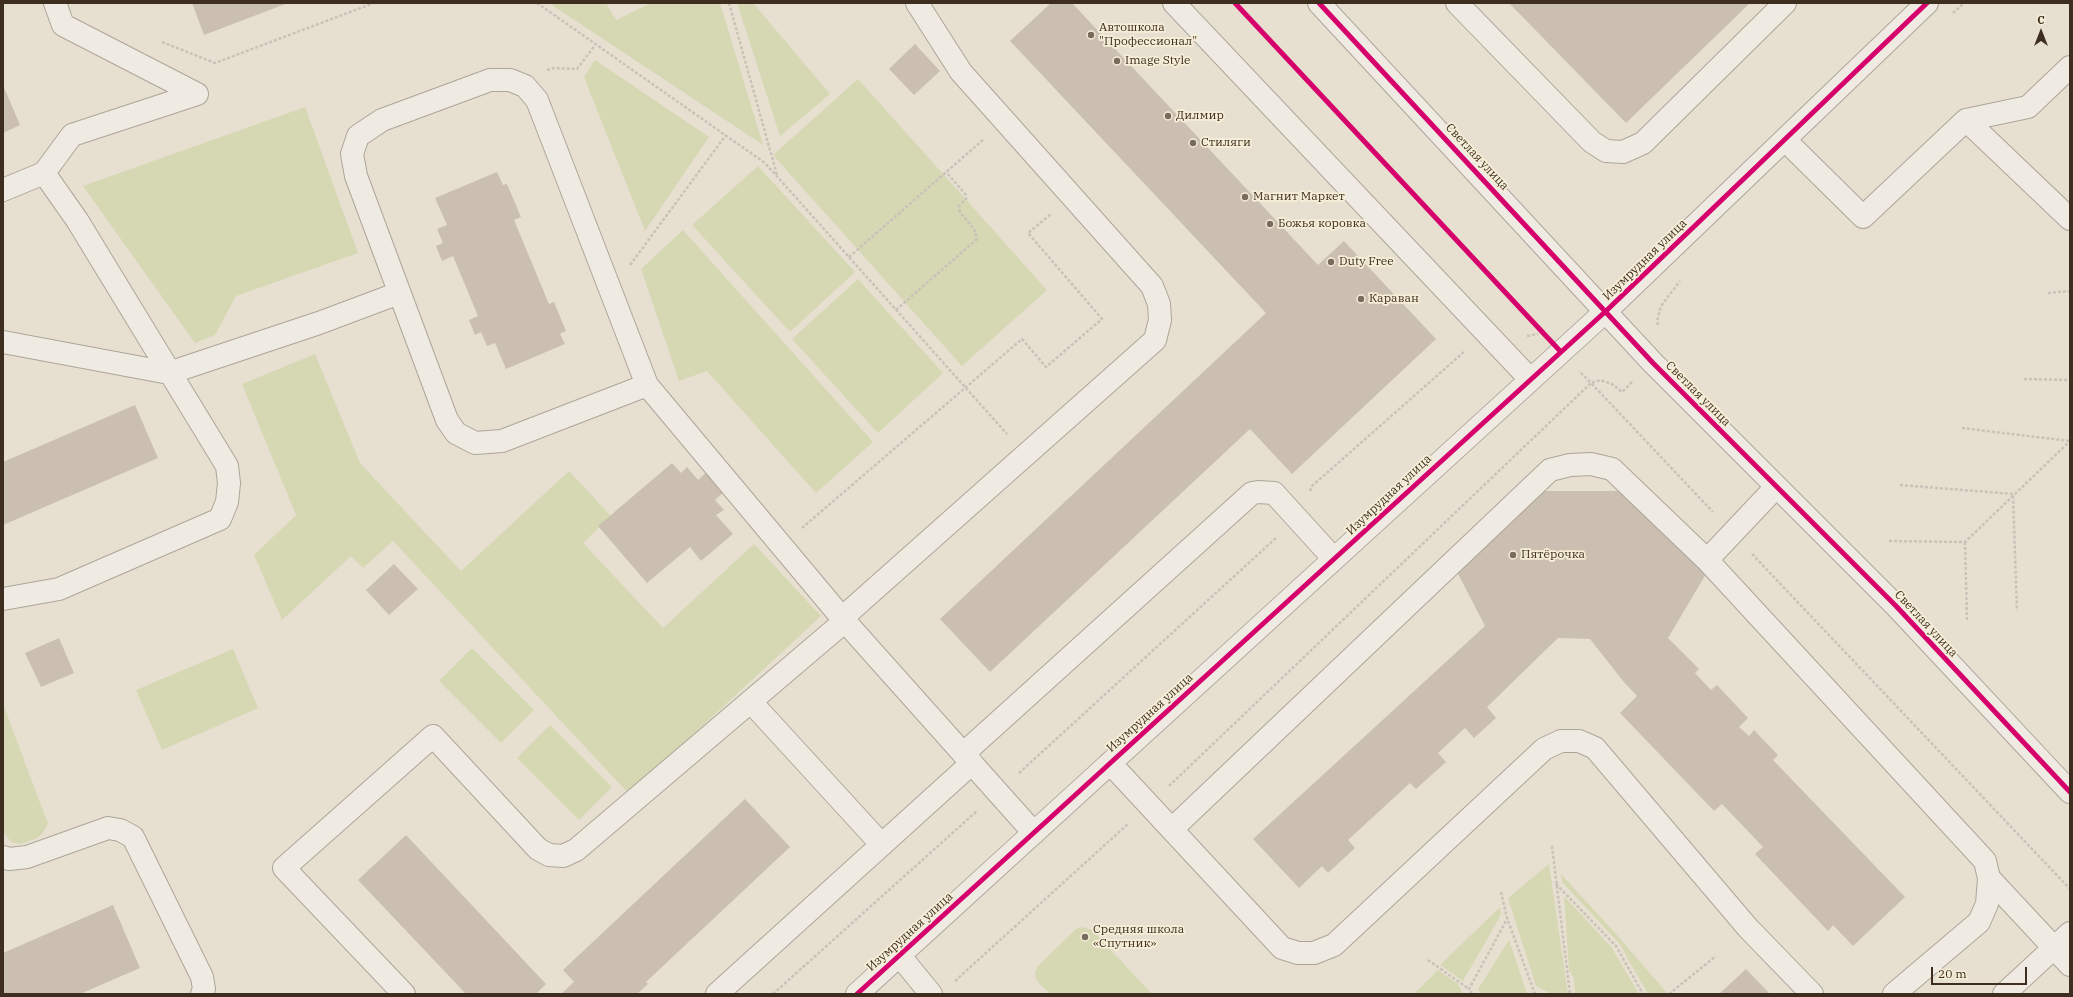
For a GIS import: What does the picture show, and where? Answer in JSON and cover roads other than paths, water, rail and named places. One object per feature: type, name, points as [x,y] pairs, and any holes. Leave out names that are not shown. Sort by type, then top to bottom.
[{"type":"street","points":[[3,190],[44,173],[72,135],[197,94],[63,25],[55,3]]},
{"type":"street","points":[[404,994],[284,868],[433,736],[538,849],[549,854],[563,856],[576,850],[751,702],[1155,340],[1160,320],[1159,304],[1152,286],[961,72],[917,3]]},
{"type":"street","points":[[1174,3],[1530,379]]},
{"type":"street","name":"Светлая улица","points":[[1319,3],[1654,363],[1896,606],[2070,792]]},
{"type":"street","points":[[1457,3],[1592,142],[1606,151],[1623,152],[1643,143],[1785,3]]},
{"type":"street","name":"Изумрудная улица","points":[[857,994],[1606,311],[1927,3]]},
{"type":"street","points":[[1785,140],[1863,217],[1966,120],[2028,107],[2070,67]]},
{"type":"street","points":[[647,385],[502,441],[475,443],[456,433],[447,420],[356,176],[352,154],[358,136],[382,120],[490,80],[510,80],[525,86],[537,100],[647,385],[843,620],[1034,833]]},
{"type":"street","points":[[1966,120],[2070,219]]},
{"type":"street","points":[[3,599],[59,589],[220,519],[227,502],[229,483],[227,466],[169,374],[77,220],[44,173]]},
{"type":"street","points":[[3,342],[169,374],[319,323],[399,292]]},
{"type":"street","points":[[1172,829],[1550,470],[1570,465],[1591,464],[1612,469],[1707,560],[1985,861],[1988,878],[1987,904],[1979,922],[1894,994]]},
{"type":"street","points":[[1707,560],[1776,487]]},
{"type":"street","points":[[717,994],[882,845],[968,759],[1252,493],[1274,493],[1334,559]]},
{"type":"street","points":[[751,702],[882,845]]},
{"type":"street","points":[[1110,763],[1282,948],[1298,952],[1314,952],[1334,944],[1544,749],[1561,741],[1579,741],[1596,748],[1748,928],[1812,994]]},
{"type":"street","points":[[3,857],[8,859],[27,857],[108,828],[120,830],[133,838],[202,977],[204,989],[202,994]]},
{"type":"street","points":[[1988,878],[2070,965]]},
{"type":"street","points":[[2004,994],[2070,933]]},
{"type":"street","points":[[899,955],[931,994]]},
{"type":"place","name":"Автошкола \"Профессионал\"","points":[[1091,35]]},
{"type":"place","name":"Image Style","points":[[1117,61]]},
{"type":"place","name":"Дилмир","points":[[1168,116]]},
{"type":"place","name":"Стиляги","points":[[1193,143]]},
{"type":"place","name":"Магнит Маркет","points":[[1245,197]]},
{"type":"place","name":"Божья коровка","points":[[1270,224]]},
{"type":"place","name":"Duty Free","points":[[1331,262]]},
{"type":"place","name":"Караван","points":[[1361,299]]},
{"type":"place","name":"Пятёрочка","points":[[1513,555]]},
{"type":"place","name":"Средняя школа «Спутник»","points":[[1085,937]]}]
